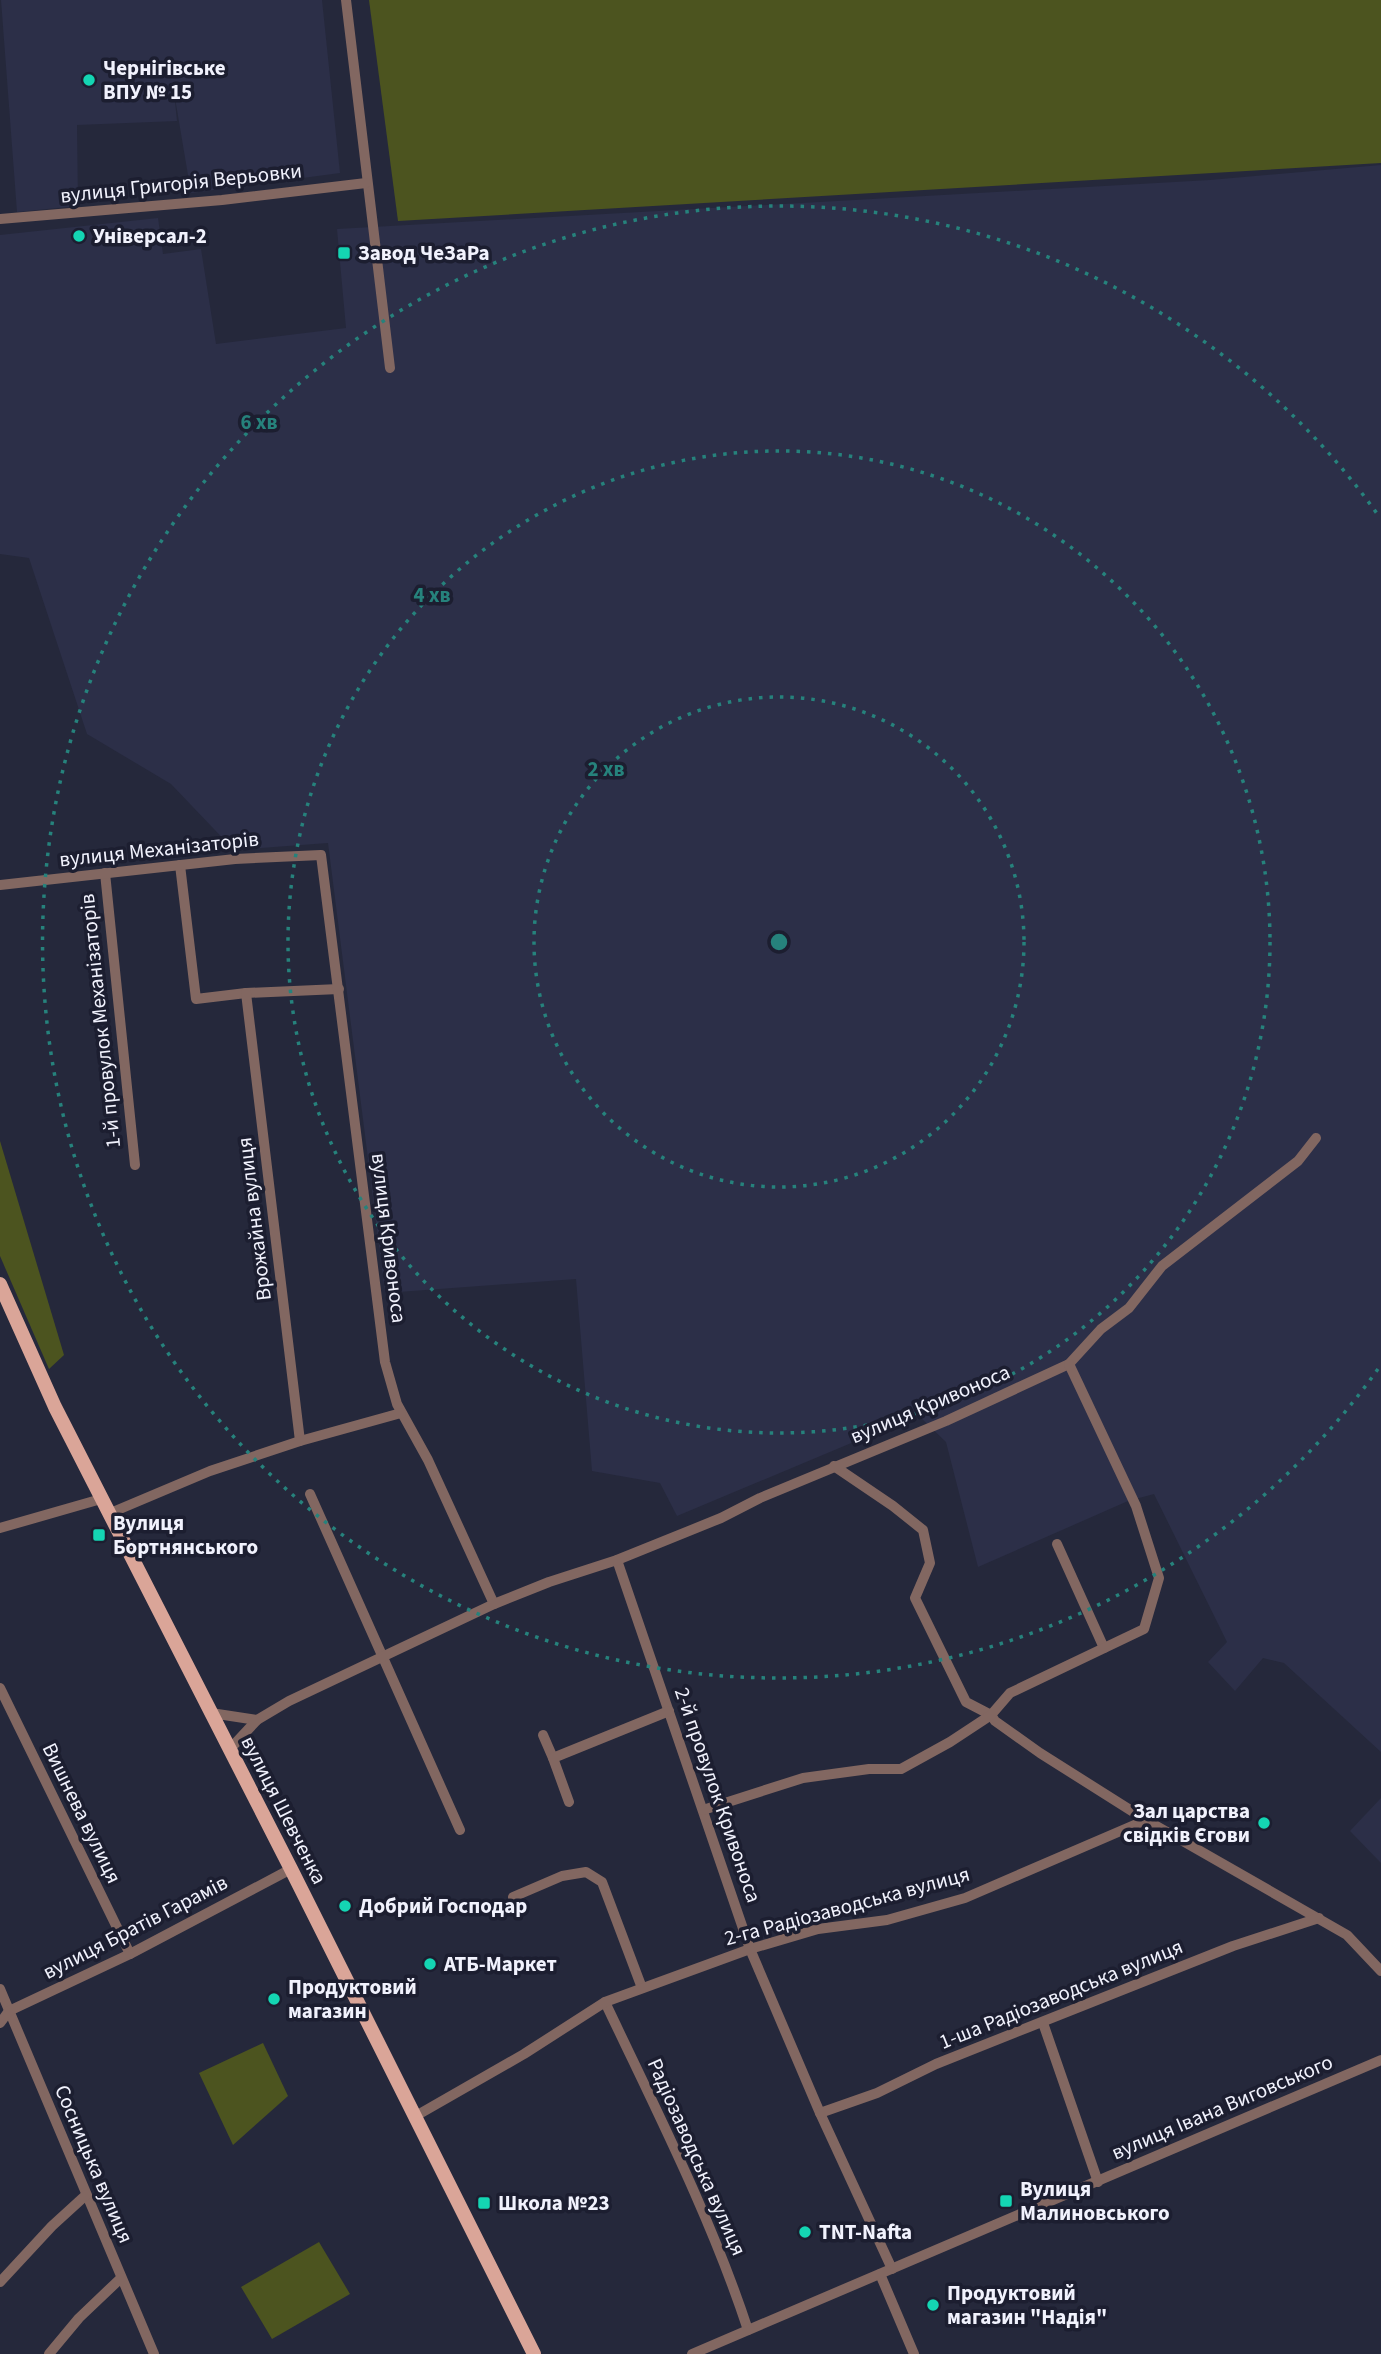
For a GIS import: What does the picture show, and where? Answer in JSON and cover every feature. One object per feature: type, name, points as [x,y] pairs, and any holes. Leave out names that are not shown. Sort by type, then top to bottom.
[{"type":"main road","name":"вулиця Шевченка","points":[[0,1284],[55,1407],[108,1514],[291,1869],[534,2354]]},
{"type":"street","points":[[346,0],[390,369]]},
{"type":"street","name":"вулиця Григорія Верьовки","points":[[0,219],[222,200],[366,183]]},
{"type":"street","name":"вулиця Механізаторів","points":[[0,885],[262,857],[321,855]]},
{"type":"street","name":"вулиця Кривоноса","points":[[321,855],[386,1362],[401,1413],[428,1460],[494,1604]]},
{"type":"street","points":[[180,865],[196,999],[246,993],[339,989]]},
{"type":"street","name":"1-й провулок Механізаторів","points":[[104,873],[135,1165]]},
{"type":"street","name":"Врожайна вулиця","points":[[246,993],[300,1441]]},
{"type":"street","name":"вулиця Кривоноса","points":[[230,1749],[257,1720],[289,1701],[494,1604],[549,1582],[617,1560],[721,1518],[760,1498],[946,1421],[1069,1364],[1101,1329],[1129,1308],[1162,1266],[1298,1161],[1316,1138]]},
{"type":"street","points":[[703,1810],[803,1778],[869,1769],[901,1769],[991,1715],[1010,1693],[1144,1629],[1159,1578],[1136,1506],[1069,1364]]},
{"type":"street","points":[[108,1514],[210,1471],[300,1441],[401,1413]]},
{"type":"street","points":[[834,1466],[923,1530],[930,1563],[915,1598],[967,1702],[991,1715],[995,1721],[1040,1753],[1146,1820],[1347,1935],[1381,1971]]},
{"type":"street","points":[[310,1494],[460,1830]]},
{"type":"street","points":[[0,1528],[101,1499]]},
{"type":"street","points":[[1057,1544],[1104,1648]]},
{"type":"street","name":"2-й провулок Кривоноса","points":[[617,1560],[750,1949],[820,2113],[892,2269]]},
{"type":"street","name":"Вишнева вулиця","points":[[0,1688],[130,1954]]},
{"type":"street","points":[[553,1758],[669,1711]]},
{"type":"street","points":[[211,1713],[257,1720]]},
{"type":"street","points":[[543,1735],[569,1802]]},
{"type":"street","name":"2-га Радіозаводська вулиця","points":[[414,2117],[524,2054],[605,2002],[750,1949],[818,1929],[887,1920],[965,1898],[1146,1820]]},
{"type":"street","name":"вулиця Братів Гарамів","points":[[0,2023],[9,2011],[130,1954],[291,1869]]},
{"type":"street","points":[[513,1897],[562,1876],[586,1872],[602,1882],[642,1988]]},
{"type":"street","name":"1-ша Радіозаводська вулиця","points":[[820,2113],[877,2093],[936,2064],[1233,1946],[1319,1918]]},
{"type":"street","name":"Сосницька вулиця","points":[[0,1989],[154,2354]]},
{"type":"street","name":"Радіозаводська вулиця","points":[[605,2002],[696,2196],[732,2281],[748,2330]]},
{"type":"street","points":[[1043,2023],[1098,2182]]},
{"type":"street","name":"вулиця Івана Виговського","points":[[692,2354],[1381,2060]]},
{"type":"street","points":[[0,2282],[86,2195]]},
{"type":"street","points":[[880,2274],[914,2354]]},
{"type":"street","points":[[49,2354],[79,2318],[121,2278]]},
{"type":"shaded area","points":[[1,0],[322,0],[340,173],[191,193],[174,92],[177,121],[77,125],[78,206],[17,212]]},
{"type":"shaded area","points":[[1381,165],[1381,1752],[1284,1663],[1263,1658],[1235,1691],[1208,1662],[1227,1642],[1154,1494],[1128,1501],[978,1567],[946,1442],[918,1415],[677,1516],[660,1483],[592,1471],[576,1279],[385,1293],[328,843],[234,850],[171,784],[87,734],[29,558],[0,554],[0,235],[158,218],[163,254],[201,249],[216,344],[346,328],[337,229],[1210,180]]},
{"type":"shaded area","points":[[1381,1798],[1381,1863],[1350,1831]]},
{"type":"green space","points":[[369,0],[1381,0],[1381,163],[398,221]]},
{"type":"green space","points":[[0,1141],[64,1355],[49,1369],[0,1256]]},
{"type":"green space","points":[[263,2043],[288,2096],[233,2145],[199,2073]]},
{"type":"green space","points":[[319,2242],[350,2294],[272,2339],[241,2287]]},
{"type":"place","name":"Чернігівське ВПУ № 15","points":[[89,80]]},
{"type":"place","name":"Універсал-2","points":[[79,236]]},
{"type":"place","name":"Завод ЧеЗаРа","points":[[344,253]]},
{"type":"place","name":"Вулиця Бортнянського","points":[[99,1535]]},
{"type":"place","name":"Зал царства свідків Єгови","points":[[1264,1823]]},
{"type":"place","name":"Добрий Господар","points":[[345,1906]]},
{"type":"place","name":"АТБ-Маркет","points":[[430,1964]]},
{"type":"place","name":"Продуктовий магазин","points":[[274,1999]]},
{"type":"place","name":"Вулиця Малиновського","points":[[1006,2201]]},
{"type":"place","name":"Школа №23","points":[[484,2203]]},
{"type":"place","name":"TNT-Nafta","points":[[805,2232]]},
{"type":"place","name":"Продуктовий магазин \"Надія\"","points":[[933,2305]]}]
